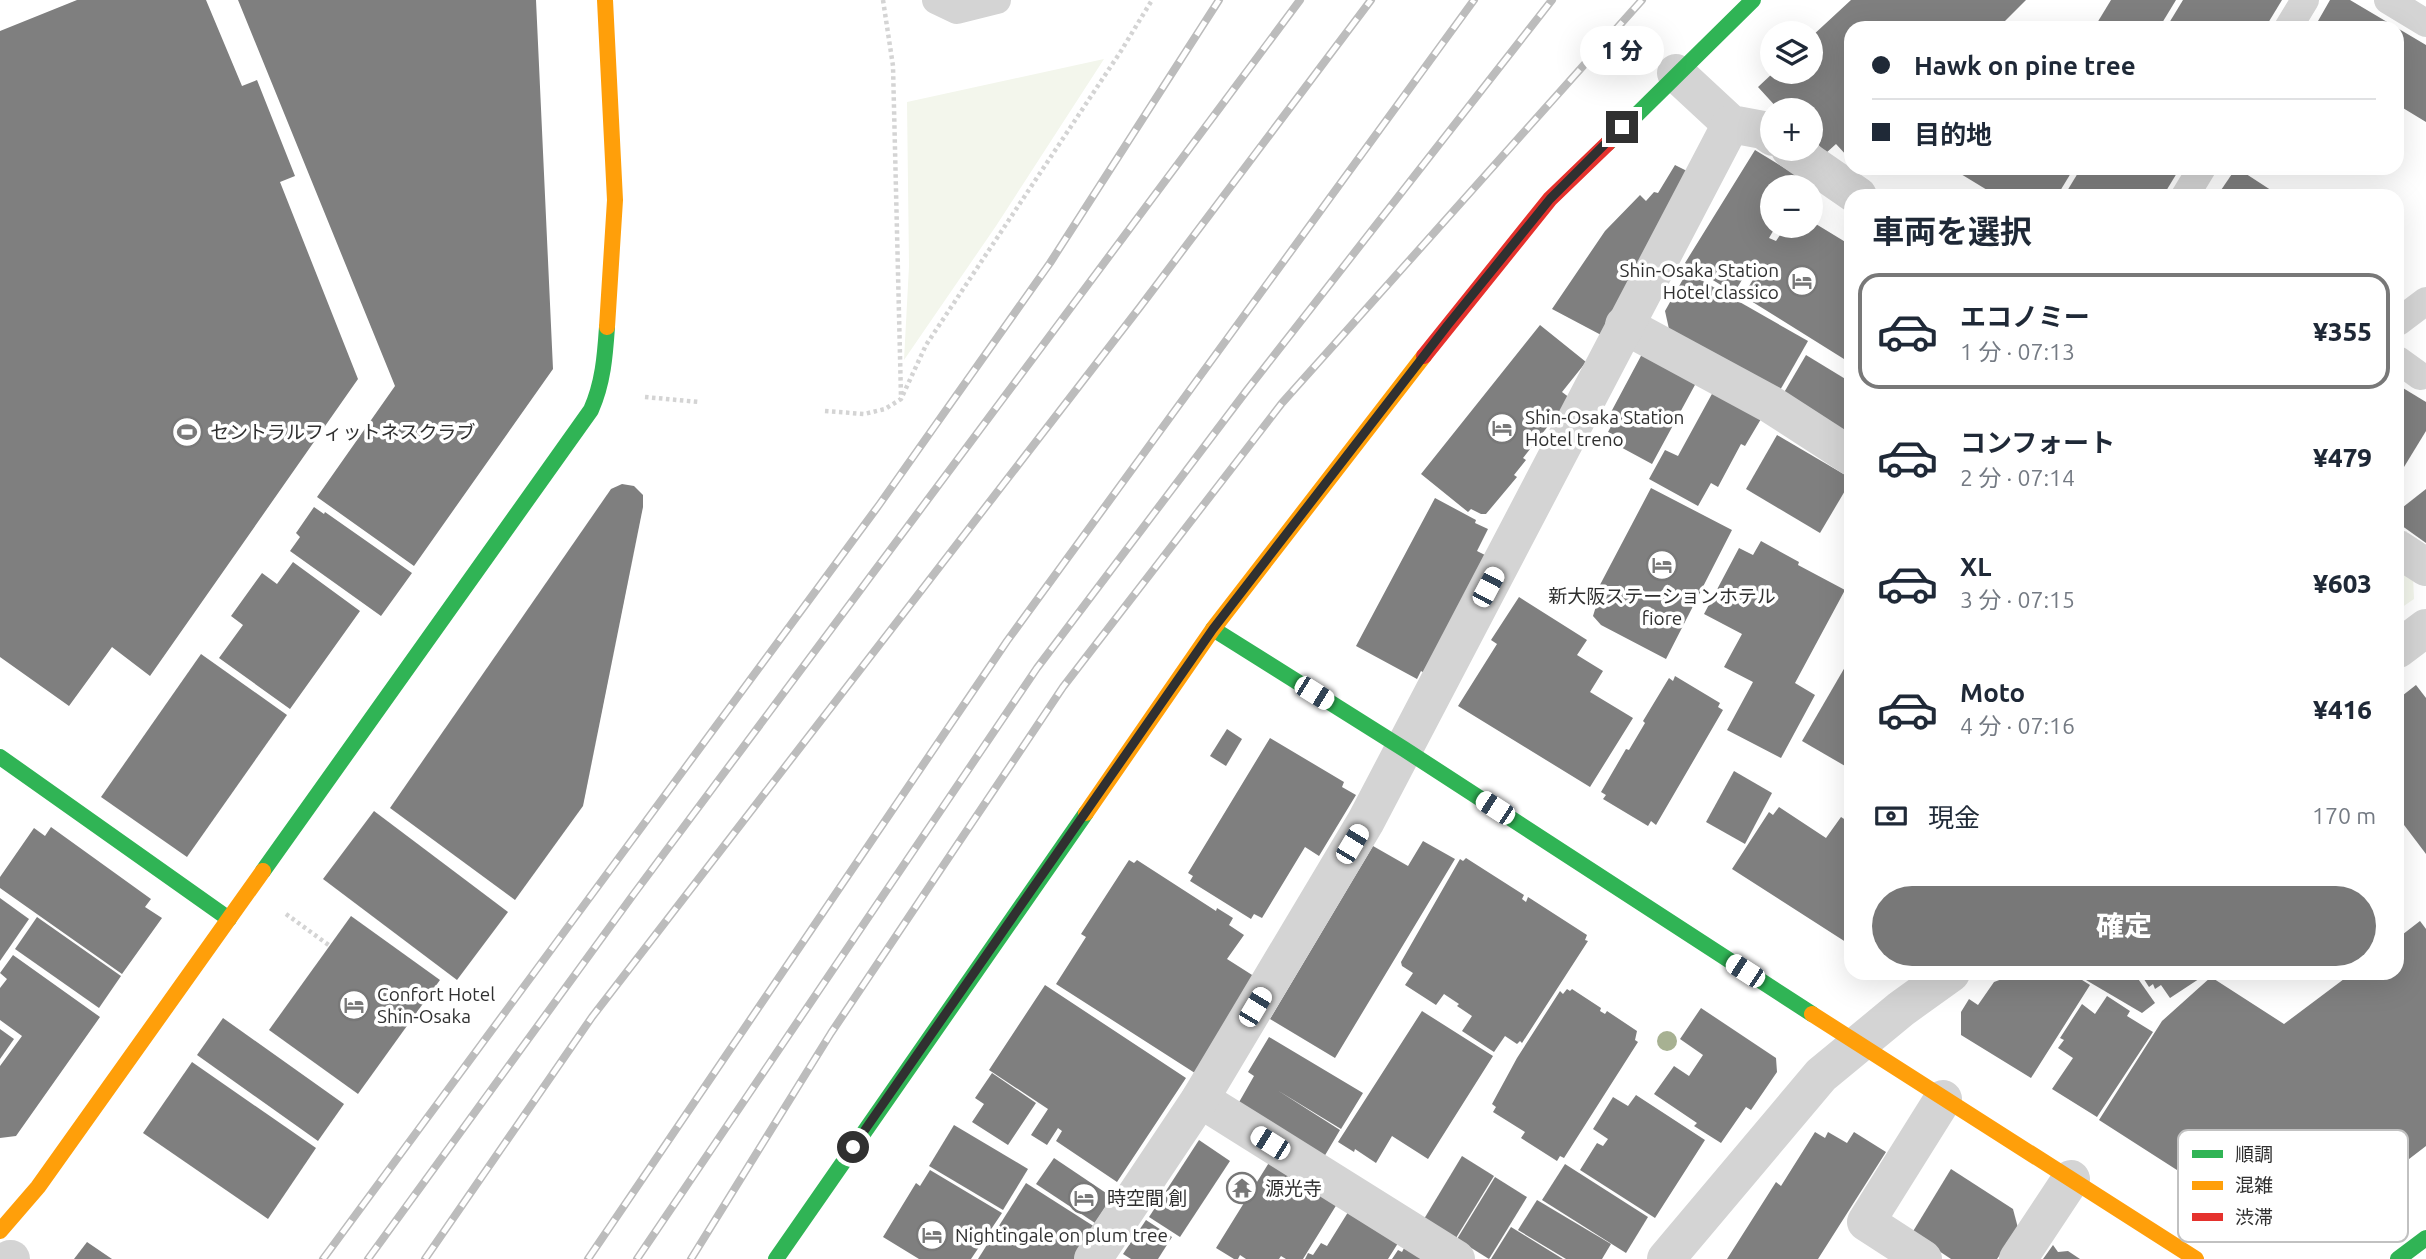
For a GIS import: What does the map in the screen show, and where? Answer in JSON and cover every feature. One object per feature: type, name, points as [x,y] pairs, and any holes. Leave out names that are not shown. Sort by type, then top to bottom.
[{"type":"street","points":[[0,1231],[38,1187],[591,410],[605,364],[615,200],[605,0]]},
{"type":"street","points":[[776,1259],[1213,629],[1447,326],[1550,199],[1753,0]]},
{"type":"street","points":[[1676,73],[1731,124],[1760,129]]},
{"type":"street","points":[[1093,1259],[1200,1100],[1366,821],[1731,124]]},
{"type":"street","points":[[1807,161],[1848,189]]},
{"type":"street","points":[[1624,325],[1770,404],[1844,452]]},
{"type":"street","points":[[2404,553],[2426,567]]},
{"type":"street","points":[[2404,644],[2426,628]]},
{"type":"street","points":[[1213,629],[1404,749],[1942,1100],[2196,1259]]},
{"type":"street","points":[[0,757],[229,919]]},
{"type":"street","points":[[1666,1259],[1821,1075],[1901,1009],[1941,980]]},
{"type":"street","points":[[1200,1100],[1456,1259]]},
{"type":"street","points":[[1923,1259],[1866,1222],[1942,1100]]},
{"type":"street","points":[[2018,1259],[2071,1179]]},
{"type":"street","points":[[2398,1259],[2426,1238]]},
{"type":"street","points":[[0,1249],[10,1259]]},
{"type":"lane","points":[[936,0],[957,9],[997,0]]},
{"type":"lane","points":[[2292,21],[2305,0]]},
{"type":"lane","points":[[2388,0],[2426,23]]},
{"type":"lane","points":[[2404,317],[2426,300]]},
{"type":"path","points":[[883,0],[893,66],[901,400]]},
{"type":"path","points":[[825,411],[863,414],[886,409],[901,400],[926,345],[1152,0]]},
{"type":"path","points":[[644,397],[699,402]]},
{"type":"path","points":[[285,914],[330,946]]},
{"type":"shaded area","points":[[1104,59],[996,226],[904,360],[909,266],[907,102]]},
{"type":"shaded area","points":[[2404,570],[2413,576],[2414,599],[2404,606]]},
{"type":"building","points":[[77,0],[206,0],[242,86],[257,80],[295,176],[280,182],[358,379],[150,676],[112,647],[69,706],[0,657],[0,31]]},
{"type":"building","points":[[238,0],[536,0],[553,369],[414,566],[317,497],[395,386]]},
{"type":"building","points":[[1851,0],[2026,0],[2005,21],[1844,21],[1844,153],[1836,144],[1826,153],[1823,150],[1823,98],[1768,98],[1758,87],[1761,84],[1823,84],[1823,26]]},
{"type":"building","points":[[2111,0],[2176,0],[2163,21],[2098,21]]},
{"type":"building","points":[[2183,0],[2282,0],[2269,21],[2170,21]]},
{"type":"building","points":[[2330,0],[2350,0],[2385,21],[2318,21]]},
{"type":"building","points":[[2404,32],[2426,45],[2426,122],[2404,109]]},
{"type":"building","points":[[1755,150],[1760,153],[1760,161],[1773,161],[1796,175],[1760,175],[1760,238],[1776,241],[1778,238],[1823,238],[1823,228],[1844,241],[1844,359],[1743,296],[1762,265],[1754,260],[1734,293],[1685,263]]},
{"type":"building","points":[[1675,165],[1687,171],[1603,336],[1552,309],[1605,231],[1640,195],[1646,201],[1654,192],[1658,193]]},
{"type":"building","points":[[1962,175],[2070,175],[2061,189],[1986,189]]},
{"type":"building","points":[[2077,175],[2176,175],[2167,189],[2068,189]]},
{"type":"building","points":[[2231,175],[2248,175],[2269,189],[2222,189]]},
{"type":"building","points":[[1687,272],[1808,341],[1779,392],[1669,329],[1665,311]]},
{"type":"building","name":"Shin-Osaka Station Hotel treno","points":[[1540,325],[1586,362],[1562,392],[1570,398],[1523,458],[1526,460],[1514,475],[1517,477],[1486,514],[1471,509],[1468,512],[1421,474]]},
{"type":"building","points":[[1642,354],[1696,383],[1652,464],[1615,444],[1618,437],[1608,432],[1616,417],[1610,414]]},
{"type":"building","points":[[1806,355],[1844,378],[1844,434],[1782,396]]},
{"type":"building","points":[[2404,389],[2426,402],[2426,431],[2404,467]]},
{"type":"building","points":[[1713,392],[1761,419],[1745,446],[1741,444],[1718,487],[1711,483],[1698,506],[1649,479],[1665,450],[1678,456]]},
{"type":"building","points":[[1777,435],[1844,474],[1844,492],[1820,533],[1746,489]]},
{"type":"building","points":[[622,484],[634,486],[643,495],[643,507],[583,806],[515,900],[390,808],[611,489]]},
{"type":"building","name":"新大阪ステーションホテル fiore","points":[[1651,488],[1732,530],[1666,659],[1601,625],[1593,616],[1597,603],[1592,600]]},
{"type":"building","points":[[2426,489],[2426,543],[2404,527],[2404,506]]},
{"type":"building","points":[[1435,498],[1488,529],[1477,551],[1489,557],[1426,674],[1421,671],[1417,679],[1356,646]]},
{"type":"building","points":[[314,507],[412,573],[381,616],[290,551],[300,537],[296,533]]},
{"type":"building","points":[[1761,541],[1844,589],[1795,683],[1815,695],[1781,758],[1727,730],[1753,682],[1724,667],[1742,634],[1704,614],[1739,548],[1753,555]]},
{"type":"building","points":[[293,562],[360,611],[290,709],[219,658],[243,625],[231,616],[262,573],[277,584]]},
{"type":"building","points":[[1519,597],[1587,640],[1577,655],[1603,671],[1590,692],[1633,718],[1590,787],[1458,706],[1497,644],[1491,640]]},
{"type":"building","points":[[201,654],[287,715],[187,857],[101,797]]},
{"type":"building","points":[[1844,669],[1844,765],[1802,741]]},
{"type":"building","points":[[1675,676],[1720,703],[1718,707],[1723,710],[1656,825],[1651,821],[1648,826],[1603,799],[1606,795],[1601,792],[1626,749],[1629,750],[1669,678],[1673,681]]},
{"type":"building","points":[[2416,685],[2426,698],[2426,854],[2404,825],[2404,694]]},
{"type":"building","points":[[1227,729],[1242,739],[1226,766],[1210,756]]},
{"type":"building","points":[[1270,738],[1344,782],[1342,787],[1356,795],[1319,856],[1305,847],[1262,918],[1254,914],[1251,919],[1190,881],[1193,876],[1188,873]]},
{"type":"building","points":[[1734,771],[1772,793],[1745,844],[1706,822]]},
{"type":"building","points":[[1779,807],[1826,838],[1841,817],[1844,819],[1844,941],[1732,869],[1769,812],[1773,815]]},
{"type":"building","points":[[374,811],[508,912],[457,980],[323,879]]},
{"type":"building","points":[[51,827],[151,899],[145,907],[162,918],[122,974],[0,888],[0,877],[34,828],[45,836]]},
{"type":"building","points":[[1423,841],[1455,859],[1335,1058],[1270,1019],[1373,846],[1408,866]]},
{"type":"building","points":[[1466,858],[1524,895],[1522,899],[1526,902],[1528,897],[1587,935],[1585,940],[1588,941],[1522,1043],[1520,1041],[1517,1044],[1505,1036],[1494,1052],[1462,1031],[1472,1016],[1457,1006],[1459,1004],[1444,994],[1436,1005],[1405,985],[1413,973],[1402,966],[1401,962],[1460,859],[1463,861]]},
{"type":"building","points":[[1129,860],[1134,863],[1137,860],[1216,911],[1217,908],[1233,918],[1229,925],[1244,935],[1227,959],[1260,980],[1198,1075],[1056,984],[1086,937],[1081,934]]},
{"type":"building","points":[[0,898],[29,919],[0,961]]},
{"type":"building","points":[[351,916],[440,980],[358,1094],[269,1030]]},
{"type":"building","points":[[37,917],[121,976],[99,1008],[15,949]]},
{"type":"building","points":[[2420,921],[2426,929],[2426,1146],[2408,1160],[2408,1130],[2178,1130],[2178,1171],[2099,1120],[2162,1021],[2208,980],[2216,980],[2284,1024],[2343,980],[2404,980],[2404,933]]},
{"type":"building","points":[[13,955],[100,1017],[16,1136],[0,1138],[0,1066],[22,1036],[0,1020],[0,988],[7,979],[0,973]]},
{"type":"building","points":[[2082,980],[2090,985],[2031,1078],[1961,1035],[1961,1012],[1969,999],[1978,1005],[1994,982]]},
{"type":"building","points":[[2086,980],[2139,980],[2155,1003],[2142,1013]]},
{"type":"building","points":[[2144,980],[2197,980],[2170,998],[2161,985],[2155,989],[2153,984],[2149,987]]},
{"type":"building","points":[[1045,985],[1186,1078],[1117,1182],[1056,1141],[1062,1131],[1058,1128],[1047,1145],[1031,1135],[1048,1109],[989,1070]]},
{"type":"building","points":[[1567,989],[1572,989],[1601,1008],[1600,1011],[1605,1014],[1607,1011],[1637,1031],[1635,1040],[1638,1042],[1564,1158],[1560,1156],[1557,1161],[1521,1138],[1525,1132],[1493,1112],[1496,1107],[1492,1104],[1517,1058],[1560,991],[1563,994]]},
{"type":"building","points":[[2107,996],[2130,1011],[2127,1016],[2153,1032],[2097,1117],[2052,1089],[2073,1058],[2058,1048],[2064,1040],[2060,1038],[2082,1004],[2095,1014]]},
{"type":"building","points":[[1701,1008],[1776,1058],[1777,1072],[1751,1110],[1746,1107],[1721,1143],[1694,1126],[1697,1123],[1654,1094],[1674,1066],[1689,1076],[1703,1055],[1680,1039]]},
{"type":"building","points":[[1422,1011],[1493,1056],[1428,1159],[1392,1136],[1376,1163],[1338,1142]]},
{"type":"building","points":[[223,1018],[344,1104],[318,1141],[197,1055]]},
{"type":"building","points":[[0,1029],[14,1039],[0,1059]]},
{"type":"building","points":[[1269,1037],[1363,1093],[1341,1129],[1277,1090],[1340,1130],[1324,1157],[1238,1104],[1254,1076],[1248,1072]]},
{"type":"building","points":[[192,1062],[316,1148],[268,1219],[143,1133]]},
{"type":"building","points":[[992,1073],[1036,1103],[1008,1145],[972,1122],[984,1104],[975,1098]]},
{"type":"building","points":[[1636,1095],[1705,1140],[1655,1218],[1580,1170],[1597,1143],[1603,1146],[1608,1139],[1593,1129],[1613,1097],[1628,1106]]},
{"type":"building","points":[[954,1125],[1028,1169],[1003,1210],[929,1166]]},
{"type":"building","points":[[1815,1132],[1825,1138],[1828,1132],[1847,1143],[1854,1132],[1886,1152],[1818,1259],[1727,1259],[1776,1182],[1781,1186]]},
{"type":"building","points":[[1199,1140],[1230,1161],[1180,1237],[1149,1217]]},
{"type":"building","points":[[1462,1156],[1494,1176],[1456,1238],[1424,1219]]},
{"type":"building","points":[[1054,1158],[1112,1197],[1095,1223],[1036,1184]]},
{"type":"building","points":[[1270,1161],[1337,1204],[1303,1259],[1286,1259],[1281,1256],[1279,1259],[1246,1259],[1240,1255],[1238,1259],[1234,1259],[1216,1248]]},
{"type":"building","points":[[1565,1164],[1648,1217],[1626,1253],[1542,1200]]},
{"type":"building","points":[[1951,1169],[2013,1209],[2018,1228],[1997,1259],[1951,1259],[1912,1233]]},
{"type":"building","points":[[930,1170],[1002,1213],[971,1259],[919,1259],[883,1237],[916,1183],[920,1186]]},
{"type":"building","points":[[1495,1177],[1527,1197],[1489,1259],[1457,1239]]},
{"type":"building","points":[[1026,1183],[1095,1227],[1075,1259],[978,1259]]},
{"type":"building","points":[[1537,1200],[1611,1244],[1602,1259],[1566,1259],[1518,1230]]},
{"type":"building","points":[[1350,1209],[1400,1240],[1388,1259],[1305,1259],[1308,1253],[1313,1255],[1321,1243],[1327,1246]]},
{"type":"building","points":[[1146,1220],[1172,1237],[1158,1259],[1131,1259],[1123,1254]]},
{"type":"building","points":[[1511,1227],[1563,1259],[1491,1259]]},
{"type":"building","points":[[87,1242],[112,1259],[74,1259]]},
{"type":"building","points":[[2053,1245],[2058,1252],[2068,1251],[2080,1259],[2043,1259]]},
{"type":"building","points":[[1405,1246],[1421,1259],[1392,1259],[1398,1250],[1402,1252]]},
{"type":"railway","points":[[323,1259],[879,505],[1050,263],[1219,0]]},
{"type":"railway","points":[[368,1259],[633,895],[1300,0]]},
{"type":"railway","points":[[425,1259],[592,1017],[1140,307],[1371,0]]},
{"type":"railway","points":[[588,1259],[1007,641],[1474,0]]},
{"type":"railway","points":[[637,1259],[1037,668],[1247,390],[1552,0]]},
{"type":"railway","points":[[691,1259],[831,1033],[1063,687],[1282,403],[1642,0]]},
{"type":"traffic: fast","points":[[1608,143],[1753,0]]},
{"type":"traffic: fast","points":[[263,871],[591,410],[601,380],[607,327]]},
{"type":"traffic: fast","points":[[1213,629],[1404,749],[1812,1014]]},
{"type":"traffic: fast","points":[[0,757],[229,919]]},
{"type":"traffic: fast","points":[[776,1259],[1086,813]]},
{"type":"traffic: fast","points":[[2398,1259],[2426,1238]]},
{"type":"traffic: slow","points":[[605,0],[615,200],[607,327]]},
{"type":"traffic: slow","points":[[1086,813],[1213,629],[1424,356]]},
{"type":"traffic: slow","points":[[0,1231],[38,1187],[263,871]]},
{"type":"traffic: slow","points":[[1812,1014],[2196,1259]]},
{"type":"traffic: jam","points":[[1424,356],[1550,199],[1608,143]]},
{"type":"place","name":"Shin-Osaka Station Hotel classico","points":[[1802,281]]},
{"type":"place","name":"Shin-Osaka Station Hotel treno","points":[[1502,428]]},
{"type":"place","name":"セントラルフィットネスクラブ","points":[[187,432]]},
{"type":"place","name":"新大阪ステーションホテル fiore","points":[[1662,565]]},
{"type":"place","name":"Confort Hotel Shin-Osaka","points":[[354,1005]]},
{"type":"place","name":"源光寺","points":[[1242,1188]]},
{"type":"place","name":"時空間 創","points":[[1084,1198]]},
{"type":"place","name":"Nightingale on plum tree","points":[[932,1235]]},
{"type":"route","points":[[853,1147],[1213,629],[1447,326],[1550,199],[1622,127]]}]
